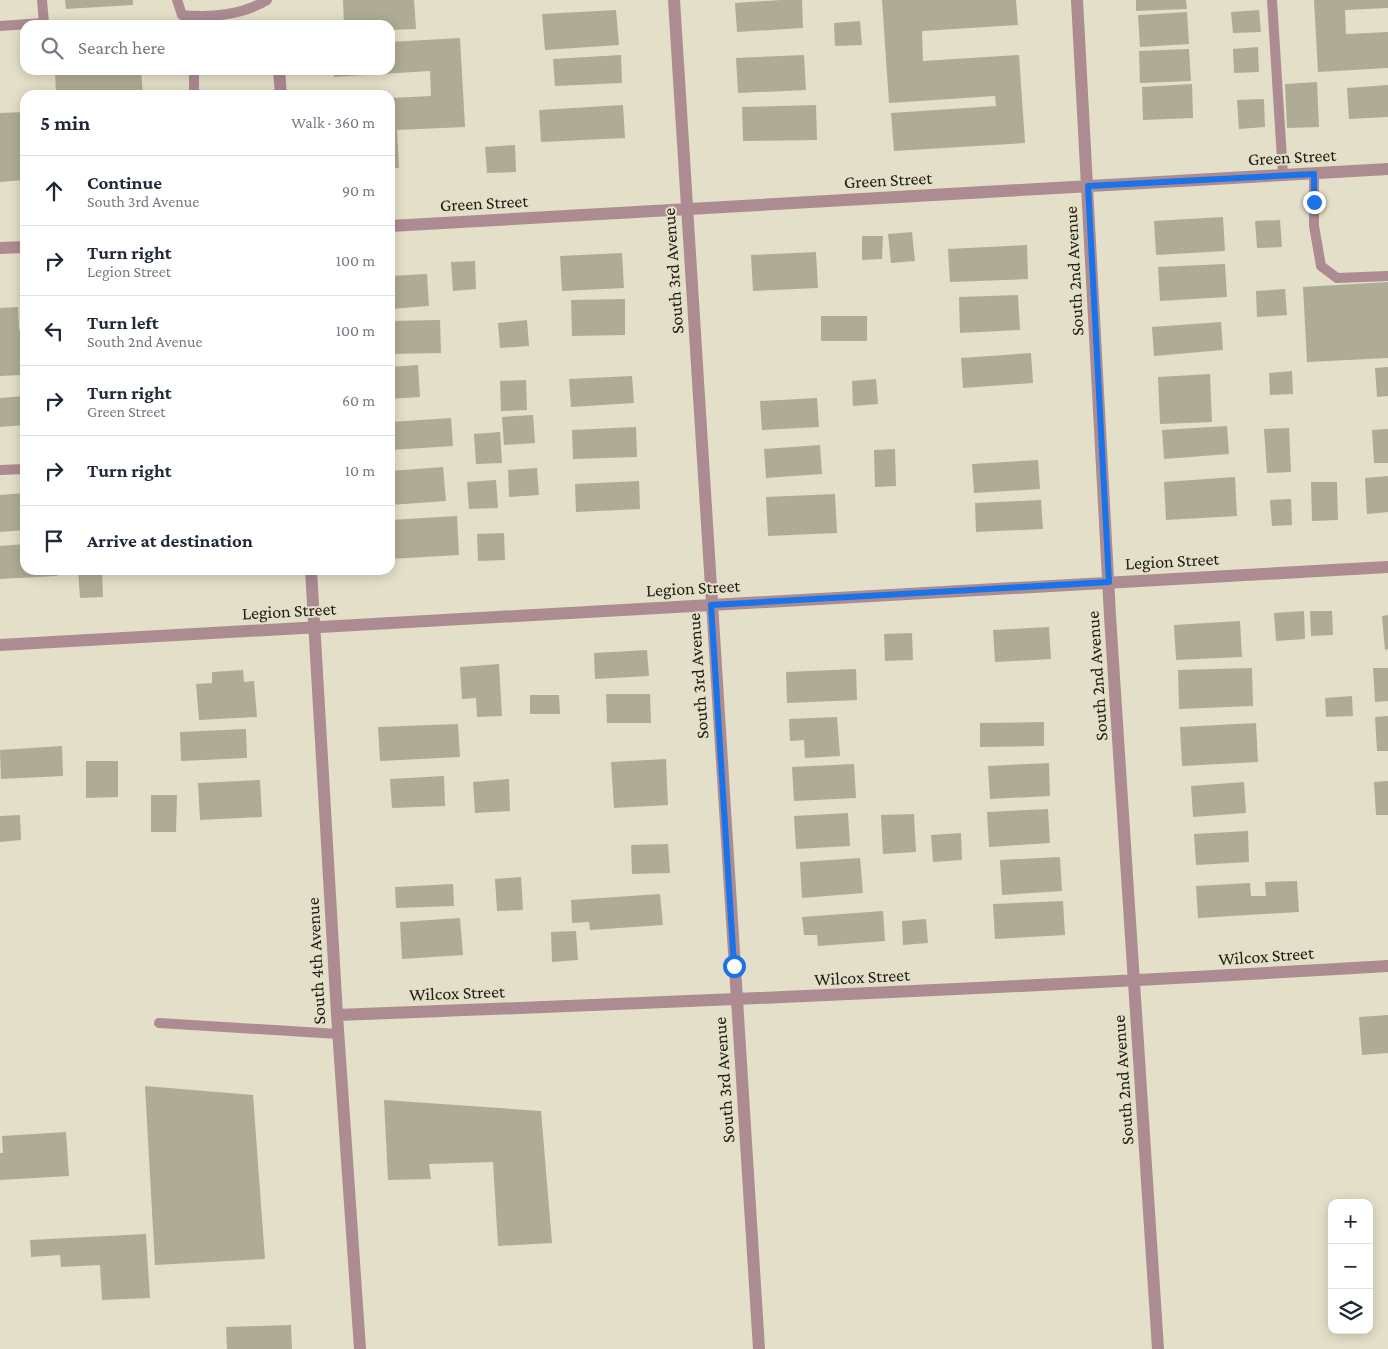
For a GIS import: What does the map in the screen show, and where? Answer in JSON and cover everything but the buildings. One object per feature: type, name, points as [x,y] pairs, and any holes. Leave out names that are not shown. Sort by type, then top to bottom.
[{"type":"street","name":"South 3rd Avenue","points":[[674,0],[759,1349]]},
{"type":"street","name":"South 2nd Avenue","points":[[1077,0],[1109,582],[1158,1349]]},
{"type":"street","points":[[280,75],[281,90]]},
{"type":"street","name":"Green Street","points":[[395,226],[1388,169]]},
{"type":"street","points":[[0,248],[20,247]]},
{"type":"street","name":"Legion Street","points":[[0,645],[1388,566]]},
{"type":"street","name":"South 4th Avenue","points":[[311,575],[338,1034],[360,1349]]},
{"type":"street","name":"Wilcox Street","points":[[337,1015],[736,1000],[1134,982],[1388,966]]},
{"type":"lane","points":[[42,0],[44,20]]},
{"type":"lane","points":[[177,0],[182,15],[196,16],[231,13],[256,7],[268,0]]},
{"type":"lane","points":[[1272,0],[1283,175]]},
{"type":"lane","points":[[0,26],[20,24]]},
{"type":"lane","points":[[194,75],[194,90]]},
{"type":"lane","points":[[1314,174],[1314,226],[1321,266],[1336,278],[1388,276]]},
{"type":"lane","points":[[0,470],[20,469]]},
{"type":"lane","points":[[159,1023],[338,1034]]},
{"type":"route","points":[[734,966],[711,605],[1109,582],[1088,186],[1314,174],[1314,202]]}]
